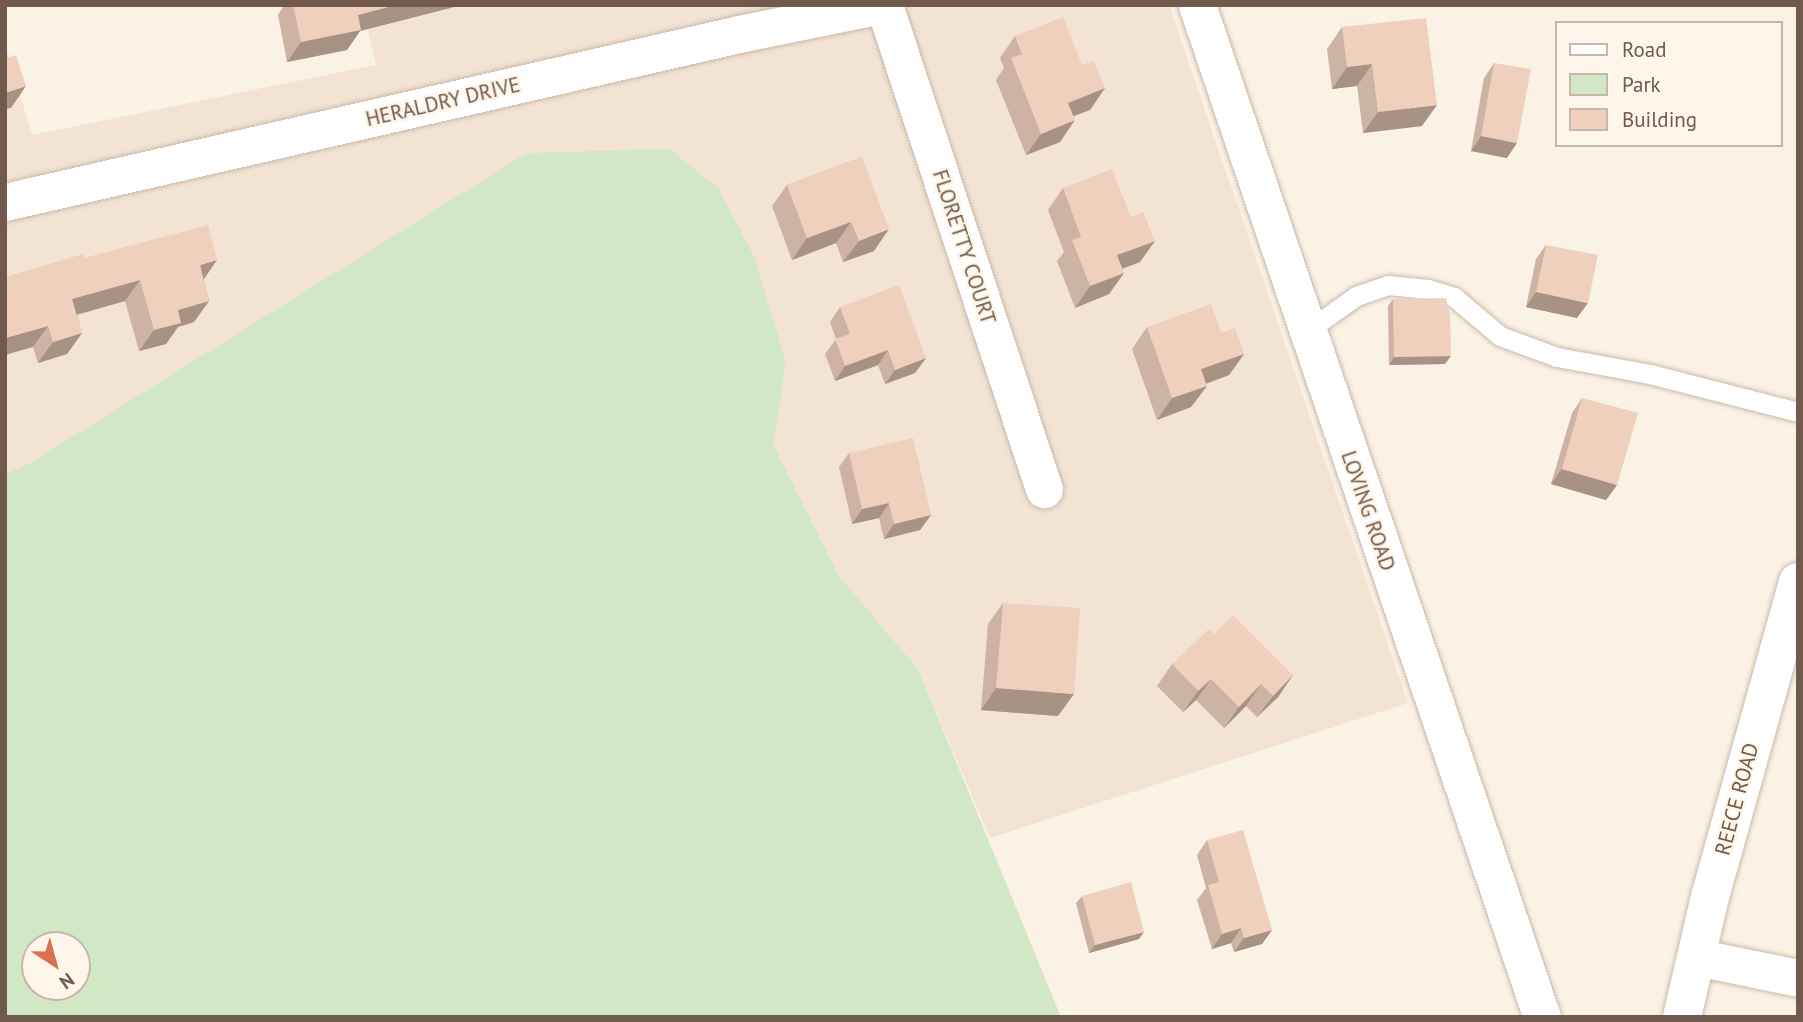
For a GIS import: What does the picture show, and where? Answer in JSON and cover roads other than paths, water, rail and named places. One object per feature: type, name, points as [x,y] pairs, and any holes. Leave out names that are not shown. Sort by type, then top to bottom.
[{"type":"main road","name":"REECE ROAD","points":[[1682,1017],[1798,582]]},
{"type":"street","name":"HERALDRY DRIVE","points":[[5,202],[726,37],[883,5]]},
{"type":"street","name":"FLORETTY COURT","points":[[883,5],[1044,489]]},
{"type":"street","name":"LOVING ROAD","points":[[1196,5],[1542,1017]]},
{"type":"street","points":[[1696,957],[1798,978]]},
{"type":"lane","points":[[1307,331],[1356,296],[1388,285],[1428,289],[1454,297],[1500,336],[1558,357],[1650,374],[1798,412]]}]
